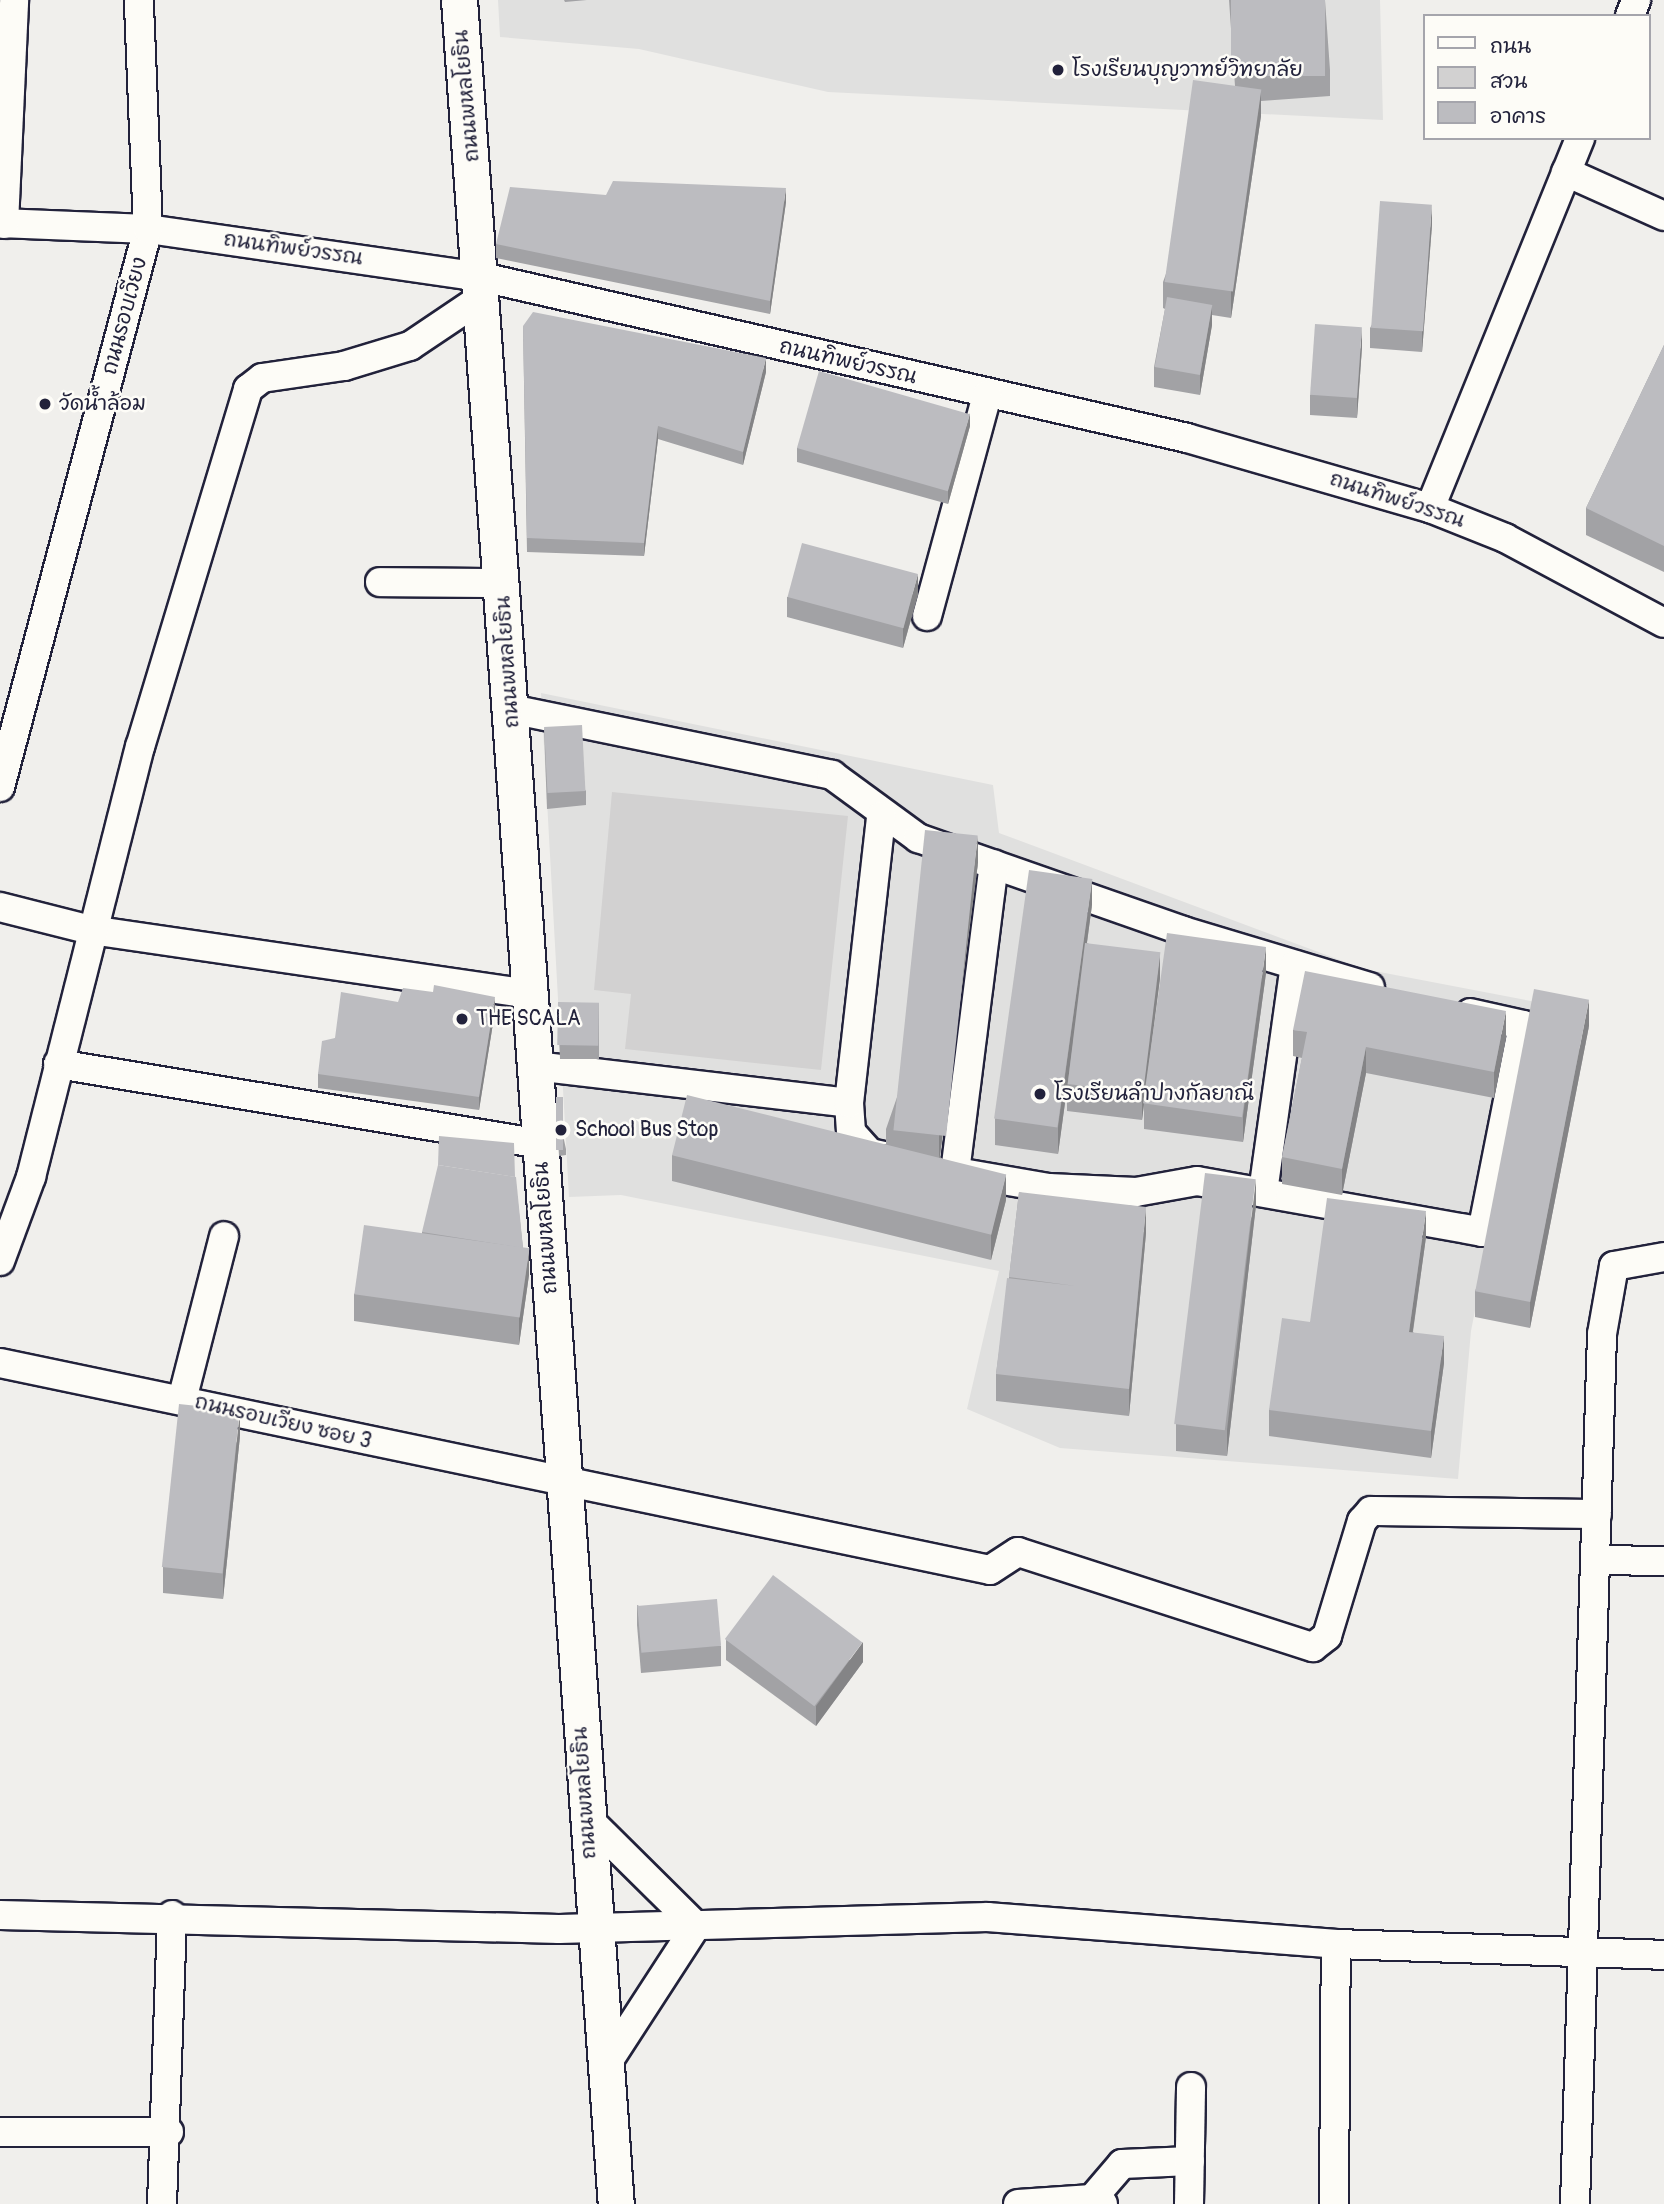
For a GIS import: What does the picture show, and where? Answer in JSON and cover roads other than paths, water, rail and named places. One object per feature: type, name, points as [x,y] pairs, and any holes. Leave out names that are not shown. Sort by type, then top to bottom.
[{"type":"main road","name":"ถนนพหลโยธิน","points":[[459,0],[482,287],[594,1929],[616,2204]]},
{"type":"street","points":[[2,223],[14,0]]},
{"type":"street","name":"ถนนรอบเวียง","points":[[0,787],[148,229],[139,0]]},
{"type":"street","points":[[1430,508],[1579,140]]},
{"type":"street","points":[[1566,172],[1664,216]]},
{"type":"street","name":"ถนนทิพย์วรรณ","points":[[2,223],[148,229],[482,287],[987,394],[1254,454],[1430,508],[1504,538],[1664,623]]},
{"type":"street","points":[[0,1261],[31,1177],[91,930],[253,382],[410,346],[482,287]]},
{"type":"street","points":[[926,616],[987,394]]},
{"type":"street","points":[[380,582],[503,583]]},
{"type":"street","points":[[511,709],[832,775],[881,816],[918,838],[1295,965],[1393,994]]},
{"type":"street","points":[[881,816],[849,1103],[851,1132],[870,1153],[1049,1188],[1136,1192],[1197,1181],[1482,1232],[1523,1025],[1443,1007]]},
{"type":"street","points":[[931,1166],[994,864]]},
{"type":"street","points":[[0,907],[91,930],[531,994]]},
{"type":"street","points":[[1263,1192],[1295,965]]},
{"type":"street","points":[[58,1064],[541,1144]]},
{"type":"street","points":[[536,1066],[849,1103]]},
{"type":"street","points":[[182,1399],[224,1236]]},
{"type":"street","points":[[1575,2204],[1602,1334],[1612,1271],[1618,1262],[1664,1257]]},
{"type":"street","name":"ถนนรอบเวียง ซอย 3","points":[[0,1363],[182,1399],[564,1486],[990,1570],[1018,1552],[1313,1647],[1327,1636],[1362,1521],[1371,1511],[1597,1514]]},
{"type":"street","points":[[1595,1560],[1664,1561]]},
{"type":"street","points":[[587,1818],[696,1926]]},
{"type":"street","points":[[0,1915],[173,1915],[594,1929],[988,1917],[1336,1944],[1581,1955],[1664,1955]]},
{"type":"street","points":[[162,2204],[169,2132],[173,1915]]},
{"type":"street","points":[[605,2066],[696,1926]]},
{"type":"street","points":[[1334,2204],[1336,1944]]},
{"type":"street","points":[[1189,2204],[1191,2087]]},
{"type":"street","points":[[0,2132],[169,2132]]},
{"type":"street","points":[[1018,2204],[1098,2201],[1122,2164],[1190,2161]]},
{"type":"place","name":"โรงเรียนบุญวาทย์วิทยาลัย","points":[[1058,70]]},
{"type":"place","name":"วัดน้ำล้อม","points":[[45,404]]},
{"type":"place","name":"THE SCALA","points":[[462,1019]]},
{"type":"place","name":"โรงเรียนลำปางกัลยาณี","points":[[1040,1094]]},
{"type":"place","name":"School Bus Stop","points":[[561,1130]]}]
